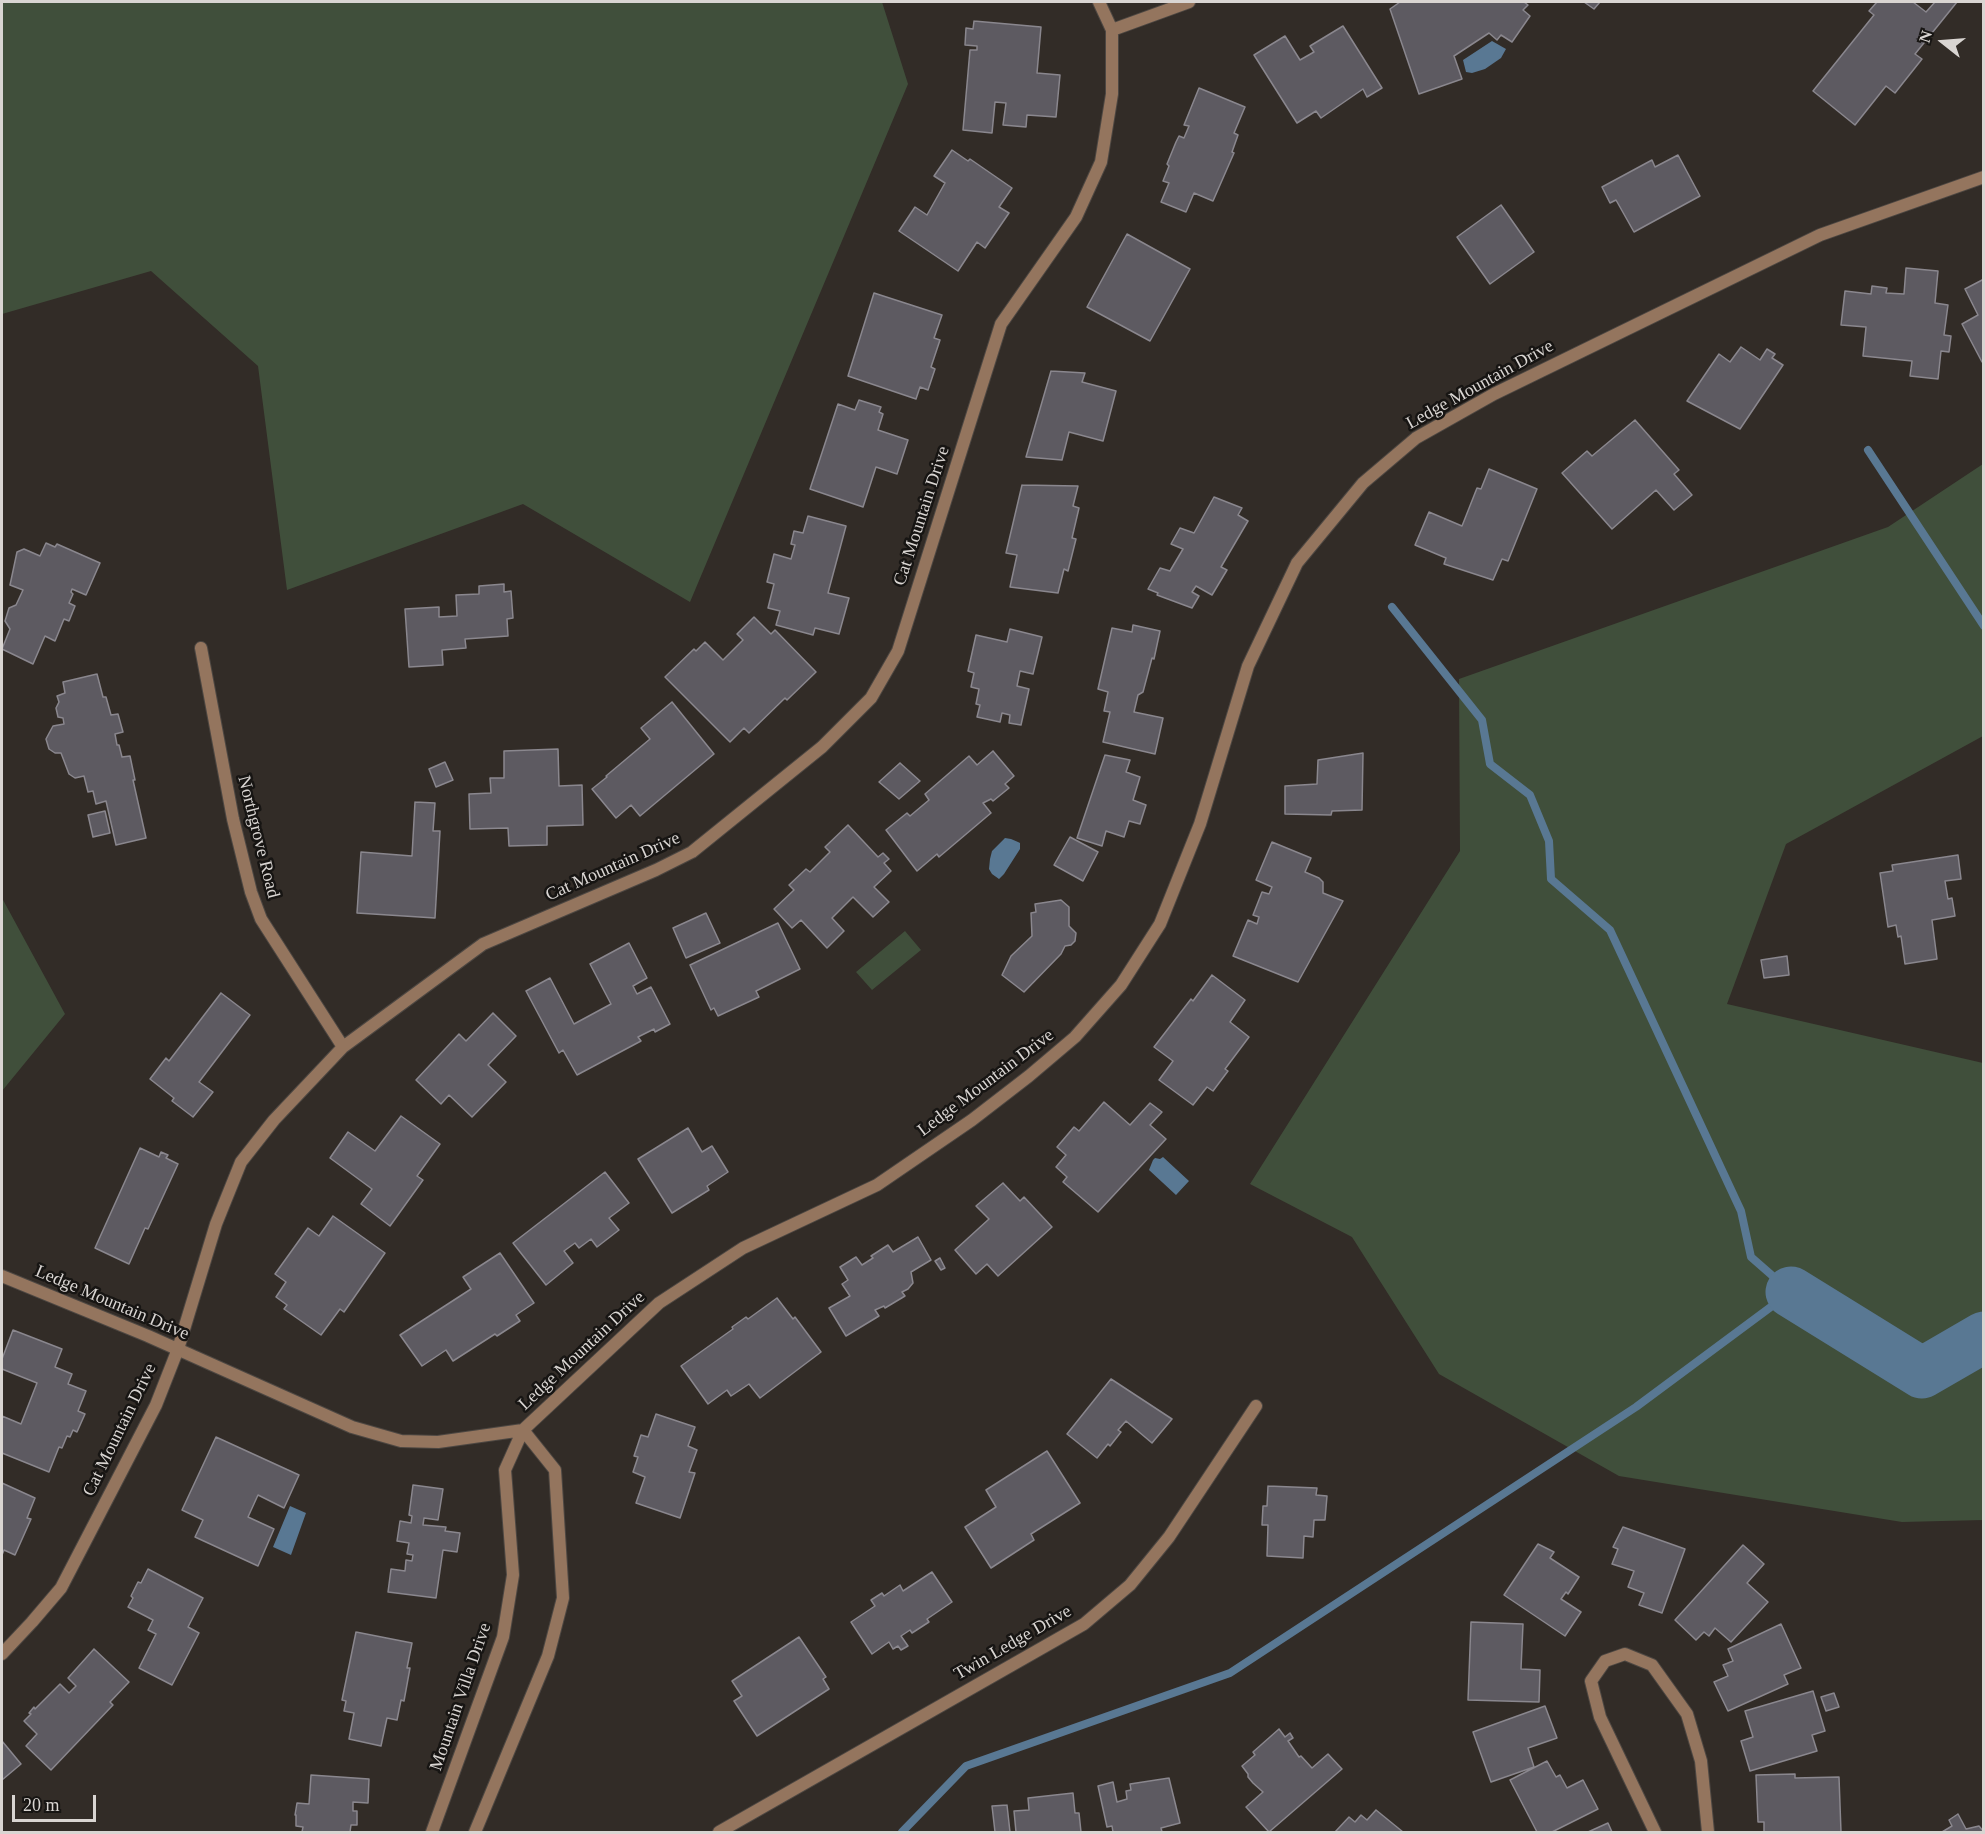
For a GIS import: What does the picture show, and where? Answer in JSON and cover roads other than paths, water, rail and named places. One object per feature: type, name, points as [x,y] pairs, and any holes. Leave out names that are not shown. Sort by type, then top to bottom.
[{"type":"street","name":"Cat Mountain Drive","points":[[2,1654],[60,1588],[156,1405],[178,1349],[216,1224],[241,1162],[274,1120],[343,1047],[483,944],[656,870],[692,852],[822,747],[871,698],[898,651],[1001,324],[1076,217],[1101,162],[1112,94],[1112,30],[1099,2]]},
{"type":"street","points":[[1112,30],[1189,2]]},
{"type":"street","name":"Ledge Mountain Drive","points":[[2,1276],[178,1349],[351,1427],[401,1441],[438,1442],[523,1430],[659,1303],[743,1248],[877,1185],[972,1120],[1075,1037],[1121,985],[1160,924],[1200,824],[1248,666],[1296,563],[1363,483],[1416,438],[1494,394],[1820,236],[1983,177]]},
{"type":"street","name":"Northgrove Road","points":[[201,648],[233,819],[251,892],[261,919],[343,1047]]},
{"type":"street","name":"Twin Ledge Drive","points":[[718,1833],[1084,1624],[1131,1585],[1169,1537],[1256,1406]]},
{"type":"street","points":[[475,1833],[548,1656],[563,1598],[555,1470],[523,1430]]},
{"type":"street","name":"Mountain Villa Drive","points":[[432,1833],[503,1637],[513,1575],[505,1470],[523,1430]]},
{"type":"street","points":[[1655,1833],[1600,1717],[1591,1681],[1605,1660],[1624,1654],[1652,1665],[1687,1714],[1701,1761],[1708,1833]]},
{"type":"water","points":[[1492,41],[1506,49],[1501,58],[1485,69],[1472,73],[1466,72],[1463,60]]},
{"type":"water","points":[[1005,838],[1020,843],[1020,849],[999,879],[989,869],[990,859],[992,851]]},
{"type":"water","points":[[1163,1157],[1189,1181],[1176,1195],[1149,1170],[1155,1158]]},
{"type":"water","points":[[290,1506],[306,1513],[291,1555],[273,1547]]},
{"type":"waterway","points":[[1868,450],[1984,626]]},
{"type":"waterway","points":[[902,1832],[966,1766],[1230,1673],[1636,1407],[1791,1292],[1751,1257],[1741,1211],[1610,930],[1551,879],[1549,841],[1530,795],[1490,764],[1482,720],[1392,607]]},
{"type":"waterway","points":[[1791,1292],[1922,1373],[1984,1337]]}]
